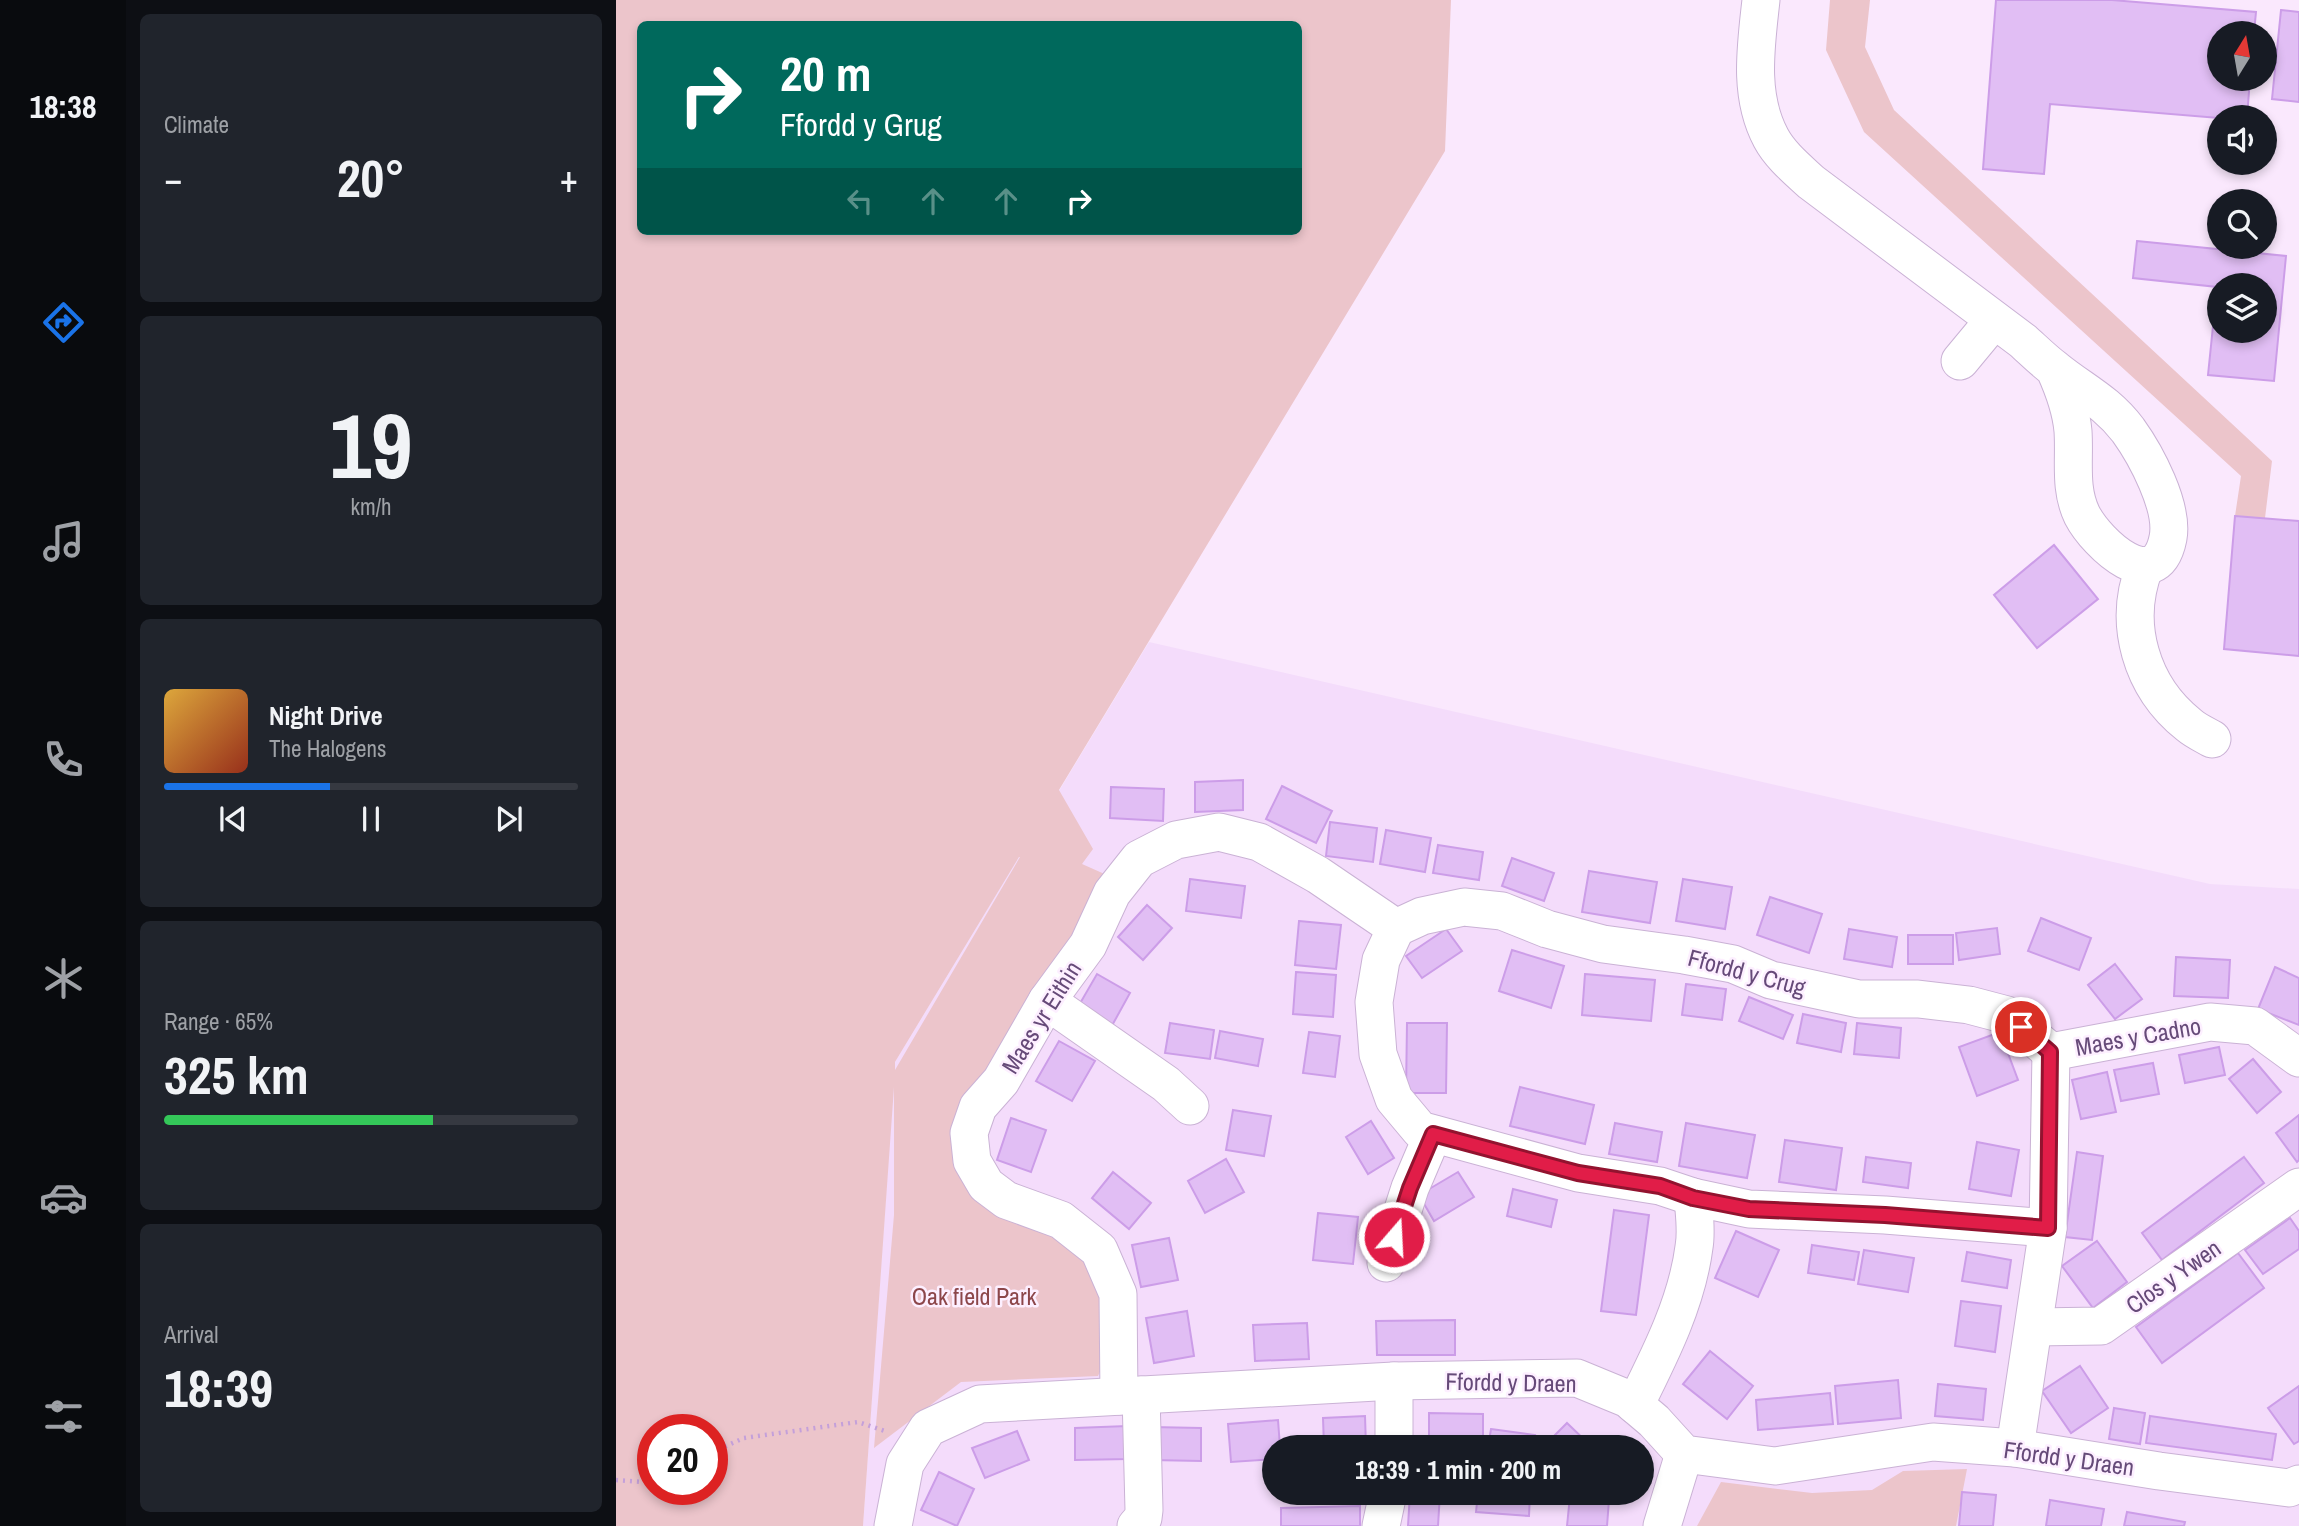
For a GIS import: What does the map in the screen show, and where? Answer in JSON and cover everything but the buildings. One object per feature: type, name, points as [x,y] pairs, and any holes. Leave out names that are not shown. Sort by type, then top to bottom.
[{"type":"street","points":[[1760,0],[1754,80],[1759,108],[1771,139],[1791,164],[1811,182],[2023,341],[2055,370],[2108,407],[2128,430],[2151,469],[2168,519],[2169,536],[2157,562],[2145,566],[2130,563],[2111,552],[2082,515],[2073,487],[2073,430],[2069,408],[2055,370]]},
{"type":"street","points":[[1960,361],[1994,320]]},
{"type":"street","points":[[2145,566],[2137,584],[2134,605],[2141,657],[2150,681],[2190,726],[2212,739]]},
{"type":"street","name":"Maes yr Eithin","points":[[1136,1526],[1143,1518],[1144,1510],[1118,1294],[1099,1250],[1061,1220],[1006,1200],[986,1185],[972,1161],[969,1133],[978,1107],[1001,1081],[1047,1001],[1088,945],[1112,893],[1139,859],[1176,840],[1219,832],[1259,842],[1318,875],[1396,928]]},
{"type":"street","name":"Ffordd y Crug","points":[[1396,928],[1422,916],[1464,907],[1502,911],[1547,929],[1603,944],[1733,964],[1771,980],[1859,999],[1918,999],[1969,1005],[2007,1015],[2050,1052]]},
{"type":"street","points":[[1396,928],[1381,960],[1374,1002],[1378,1054],[1394,1100],[1420,1130],[1578,1173],[1660,1186],[1693,1198],[1749,1209],[1885,1215],[2048,1228]]},
{"type":"street","points":[[1047,1001],[1166,1084],[1190,1105]]},
{"type":"street","name":"Maes y Cadno","points":[[2050,1052],[2210,1022],[2255,1026],[2299,1058]]},
{"type":"street","points":[[2015,1448],[2048,1228],[2050,1052]]},
{"type":"street","points":[[1386,1264],[1410,1188],[1433,1134]]},
{"type":"street","name":"Clos y Ywen","points":[[2034,1327],[2101,1326],[2299,1187]]},
{"type":"street","points":[[1635,1405],[1659,1357],[1686,1287],[1695,1245],[1693,1198]]},
{"type":"street","name":"Ffordd y Draen","points":[[893,1526],[905,1464],[928,1428],[980,1404],[1394,1381],[1577,1378],[1628,1399],[1654,1421],[1684,1454],[1775,1466],[1933,1442],[2015,1448],[2289,1488],[2299,1484]]},
{"type":"street","points":[[1394,1381],[1394,1435]]},
{"type":"street","points":[[1662,1526],[1684,1454]]},
{"type":"street","points":[[1381,1526],[1385,1505]]},
{"type":"path","points":[[728,1445],[744,1438],[858,1422],[919,1442]]},
{"type":"path","points":[[616,1480],[637,1482]]},
{"type":"shaded area","points":[[1149,642],[2210,884],[2299,889],[2299,1526],[863,1526],[895,1062]]},
{"type":"green space","name":"Oak field Park","points":[[616,0],[1451,0],[1445,151],[1059,790],[1093,849],[1082,864],[1109,876],[953,1139],[1063,1235],[1099,1279],[1107,1357],[1098,1376],[961,1382],[874,1448],[894,1215],[894,1087],[863,1526],[616,1526]],"holes":[[[1020,857],[895,1070],[895,1062]]]},
{"type":"green space","points":[[1830,0],[1870,0],[1865,47],[1894,110],[2272,461],[2265,518],[2235,516],[2241,476],[1864,132],[1826,50]]},
{"type":"green space","points":[[1967,1469],[1956,1526],[1697,1526],[1721,1482],[1812,1493],[1872,1490],[1903,1471]]},
{"type":"route","points":[[1394,1237],[1410,1188],[1433,1134],[1578,1173],[1660,1186],[1693,1198],[1749,1209],[1885,1215],[2048,1228],[2050,1052],[2021,1027]]}]
